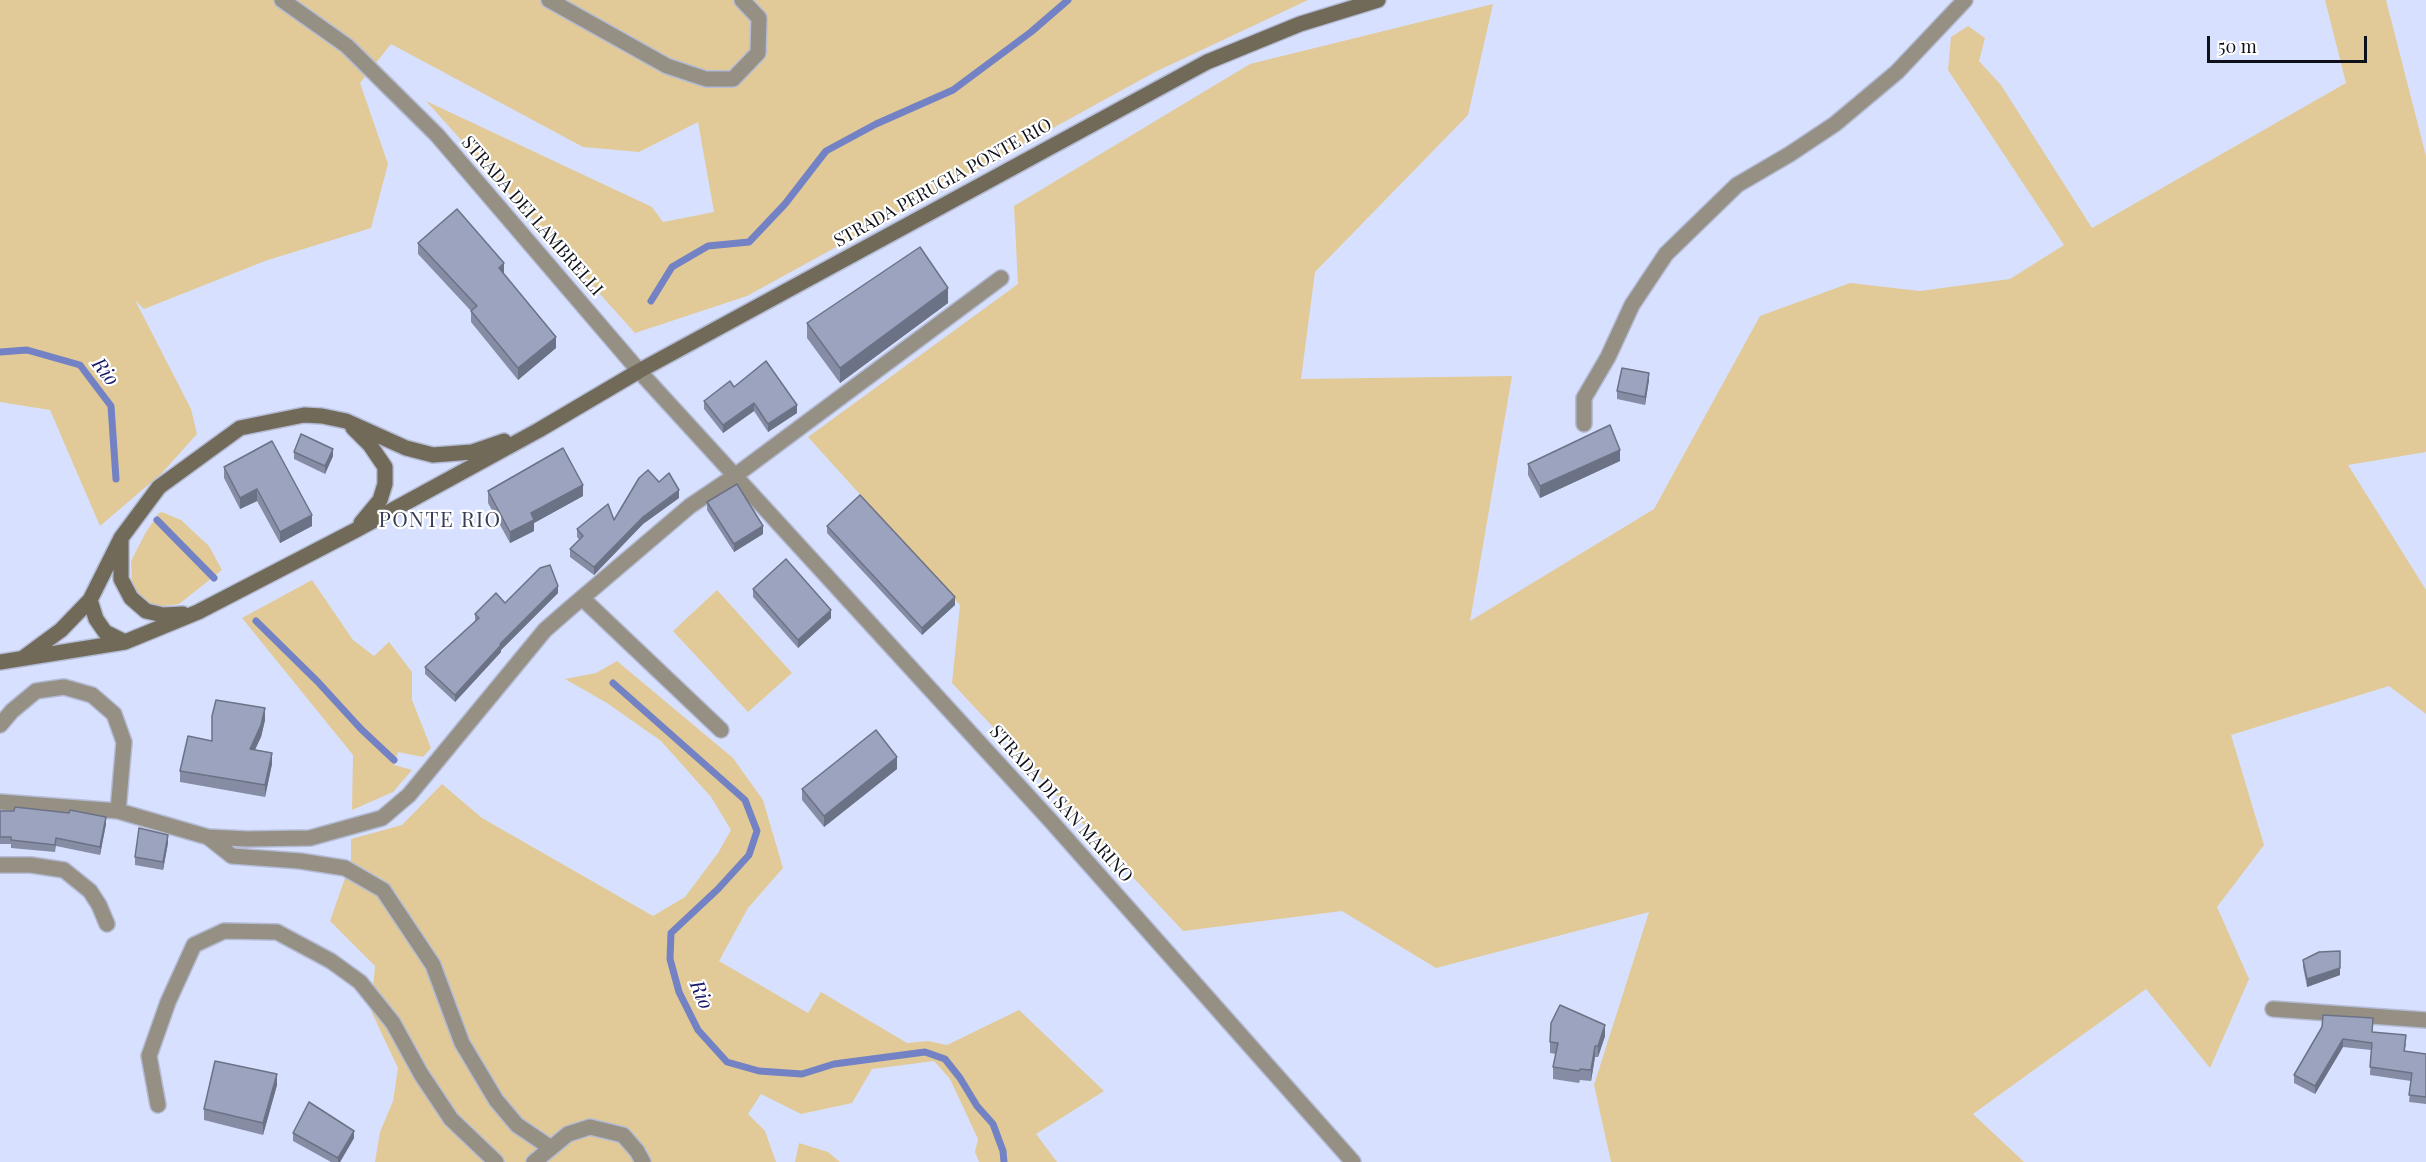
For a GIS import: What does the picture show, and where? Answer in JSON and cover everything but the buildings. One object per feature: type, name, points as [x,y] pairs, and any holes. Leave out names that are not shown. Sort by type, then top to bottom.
[{"type":"main road","name":"STRADA PERUGIA PONTE RIO","points":[[21,660],[125,642],[198,612],[356,530],[539,430],[639,371],[1207,62],[1300,24],[1378,0]]},
{"type":"main road","name":"STRADA PERUGIA PONTE RIO","points":[[21,660],[61,630],[90,600],[121,538],[159,487],[240,428],[304,415],[346,421],[406,448],[433,455],[472,452],[539,430]]},
{"type":"main road","name":"STRADA PERUGIA PONTE RIO","points":[[346,421],[370,445],[385,467],[385,484],[380,500],[356,530]]},
{"type":"main road","name":"STRADA PERUGIA PONTE RIO","points":[[121,538],[121,579],[130,598],[146,611],[163,615],[198,612]]},
{"type":"main road","points":[[90,600],[96,619],[105,632],[125,642]]},
{"type":"main road","points":[[0,662],[21,660]]},
{"type":"street","name":"STRADA DEI LAMBRELLI","points":[[282,0],[347,46],[436,135],[639,371],[736,475]]},
{"type":"street","points":[[549,0],[667,66],[706,79],[733,79],[758,53],[759,18],[742,0]]},
{"type":"street","points":[[1584,424],[1584,398],[1608,357],[1632,305],[1666,254],[1737,186],[1835,124],[1897,72],[1965,0]]},
{"type":"street","points":[[0,802],[118,811],[208,837],[247,839],[310,838],[381,818],[409,795],[545,630],[690,506],[736,475],[1000,278]]},
{"type":"street","name":"STRADA DI SAN MARINO","points":[[736,475],[1050,820],[1353,1162]]},
{"type":"street","points":[[582,598],[721,730]]},
{"type":"street","points":[[0,725],[12,711],[36,691],[64,687],[92,695],[114,714],[124,742],[118,811]]},
{"type":"street","points":[[208,837],[232,856],[300,861],[345,868],[383,890],[433,965],[462,1043],[496,1100],[517,1125],[552,1148]]},
{"type":"street","points":[[0,865],[31,865],[64,870],[90,891],[107,924]]},
{"type":"street","points":[[158,1105],[149,1056],[168,1002],[194,945],[224,931],[277,932],[331,961],[360,982],[393,1023],[421,1074],[451,1119],[496,1162]]},
{"type":"street","points":[[2273,1009],[2426,1020]]},
{"type":"street","points":[[534,1162],[568,1134],[590,1127],[623,1135],[638,1151],[643,1162]]},
{"type":"shaded area","points":[[0,0],[1308,0],[1155,72],[747,296],[635,333],[426,101],[652,207],[663,222],[714,212],[698,122],[639,152],[583,147],[391,44],[360,83],[388,164],[371,228],[265,261],[144,309],[135,300],[191,409],[197,434],[162,473],[100,526],[50,410],[0,402]]},
{"type":"shaded area","points":[[2325,0],[2386,0],[2426,156],[2426,452],[2348,465],[2426,590],[2426,714],[2389,686],[2231,735],[2264,845],[2217,907],[2249,979],[2210,1068],[2146,989],[1973,1114],[2024,1162],[1611,1162],[1594,1085],[1649,912],[1436,968],[1342,911],[1183,931],[952,683],[960,605],[808,437],[1018,284],[1014,206],[1250,64],[1493,4],[1468,115],[1315,272],[1301,379],[1512,376],[1470,621],[1654,509],[1760,316],[1850,283],[1920,291],[2010,279],[2064,245],[1948,70],[1951,37],[1968,26],[1985,38],[1979,61],[2001,85],[2092,228],[2346,83]]},
{"type":"shaded area","points":[[162,512],[181,520],[209,546],[222,570],[179,604],[156,607],[145,601],[132,585],[131,561],[146,532]]},
{"type":"shaded area","points":[[312,580],[353,640],[374,656],[389,642],[412,672],[412,700],[431,748],[423,757],[398,752],[394,765],[412,770],[393,792],[352,810],[353,755],[242,618]]},
{"type":"shaded area","points":[[717,590],[792,673],[748,712],[673,631]]},
{"type":"shaded area","points":[[617,661],[733,758],[763,800],[783,868],[748,908],[719,961],[808,1013],[821,992],[907,1043],[928,1041],[947,1045],[1019,1010],[1104,1091],[1036,1134],[1057,1162],[979,1162],[975,1152],[978,1139],[950,1079],[934,1061],[872,1069],[852,1103],[801,1114],[761,1094],[748,1114],[765,1131],[776,1162],[375,1162],[380,1132],[393,1101],[398,1068],[371,1011],[375,966],[330,921],[351,861],[351,839],[402,825],[442,784],[482,818],[653,916],[685,897],[718,853],[731,830],[711,797],[661,741],[607,703],[565,679],[596,673]]},
{"type":"shaded area","points":[[799,1143],[828,1152],[840,1162],[795,1162]]},
{"type":"waterway","points":[[651,301],[672,267],[708,246],[749,242],[785,204],[826,151],[876,124],[953,90],[1031,32],[1068,0]]},
{"type":"waterway","name":"Rio","points":[[0,352],[27,350],[80,365],[111,406],[116,479]]},
{"type":"waterway","name":"Rio","points":[[157,520],[214,578]]},
{"type":"waterway","name":"Rio","points":[[256,621],[394,760]]},
{"type":"waterway","name":"Rio","points":[[613,683],[745,800],[757,831],[749,855],[718,889],[671,933],[670,959],[679,992],[698,1030],[727,1062],[759,1071],[802,1074],[834,1064],[925,1052],[945,1059],[977,1106],[993,1124],[1003,1151],[1004,1162]]},
{"type":"district","name":"PONTE RIO","points":[[440,520]]}]
